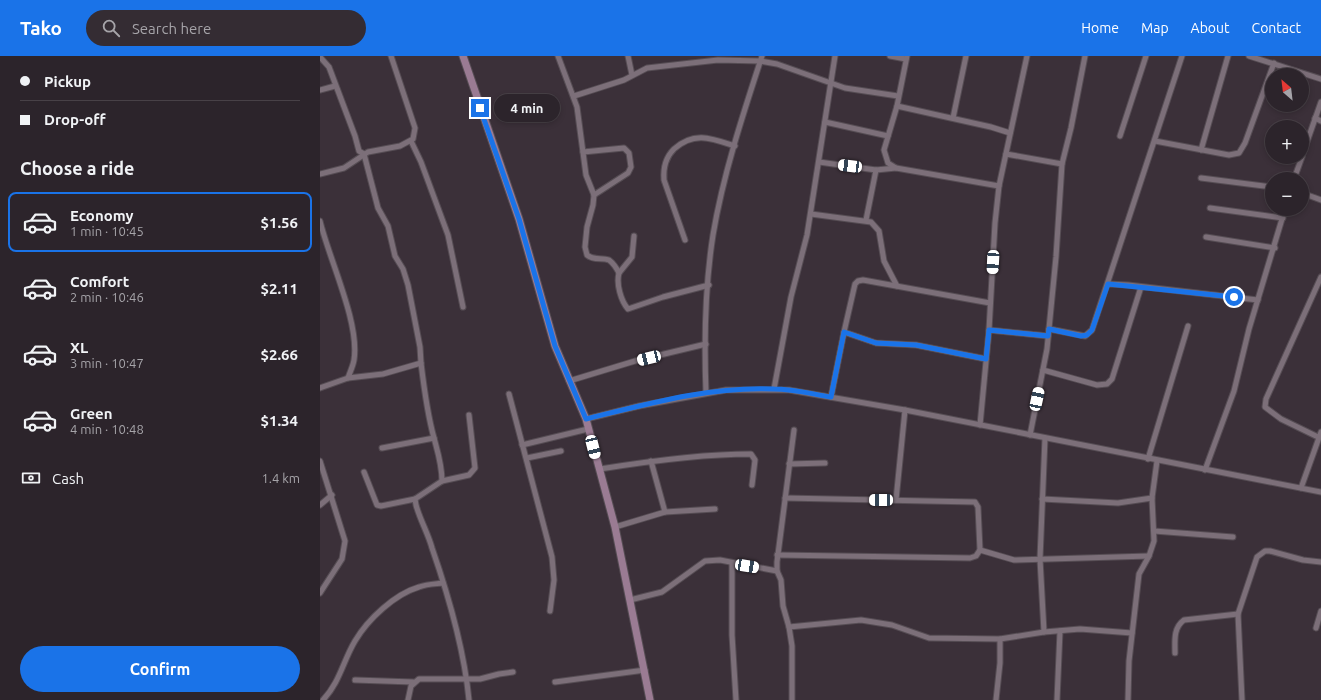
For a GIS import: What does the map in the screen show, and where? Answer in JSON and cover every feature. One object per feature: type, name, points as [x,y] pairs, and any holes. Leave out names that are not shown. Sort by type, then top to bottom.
[{"type":"main road","points":[[463,56],[516,211],[544,313],[569,381],[586,419],[615,527],[650,700]]},
{"type":"street","points":[[320,174],[344,168],[364,154],[375,150],[400,146],[411,141],[415,134],[415,128],[391,56]]},
{"type":"street","points":[[558,56],[566,80],[574,96],[586,175],[594,195],[588,227],[586,254],[592,258],[610,261],[619,273]]},
{"type":"street","points":[[628,56],[632,75]]},
{"type":"street","points":[[774,389],[791,296],[811,214],[834,56]]},
{"type":"street","points":[[890,56],[907,58],[897,106],[884,150],[888,163],[896,168]]},
{"type":"street","points":[[953,118],[966,56]]},
{"type":"street","points":[[980,425],[989,330],[995,223],[999,186],[1027,56]]},
{"type":"street","points":[[1030,435],[1043,370],[1049,329],[1062,164],[1071,128],[1085,56]]},
{"type":"street","points":[[1120,136],[1146,56]]},
{"type":"street","points":[[1049,329],[1081,336],[1090,333],[1108,284],[1116,255],[1182,56]]},
{"type":"street","points":[[1201,150],[1228,56]]},
{"type":"street","points":[[1248,56],[1321,79]]},
{"type":"street","points":[[320,57],[329,67],[355,136],[358,148],[364,154],[378,208],[388,226],[395,256],[403,269],[408,285],[420,347],[421,363],[434,438],[442,466],[442,481]]},
{"type":"street","points":[[574,96],[610,86],[647,68],[683,63],[761,58],[804,72],[831,84],[845,88],[898,96]]},
{"type":"street","points":[[706,393],[708,285],[713,236],[720,199],[761,58]]},
{"type":"street","points":[[1155,141],[1228,155],[1242,150],[1274,63]]},
{"type":"street","points":[[320,90],[335,86]]},
{"type":"street","points":[[1309,136],[1321,102]]},
{"type":"street","points":[[897,106],[953,118],[1010,133]]},
{"type":"street","points":[[1315,118],[1321,121]]},
{"type":"street","points":[[825,122],[888,136]]},
{"type":"street","points":[[685,240],[664,180],[664,167],[670,153],[685,140],[691,138],[709,138],[735,146]]},
{"type":"street","points":[[411,141],[421,162],[448,235],[463,307]]},
{"type":"street","points":[[583,152],[624,148],[629,153],[631,167],[628,173],[594,195]]},
{"type":"street","points":[[1006,154],[1062,164]]},
{"type":"street","points":[[819,162],[876,170],[896,168],[999,186]]},
{"type":"street","points":[[866,220],[876,170]]},
{"type":"street","points":[[1201,178],[1265,186]]},
{"type":"street","points":[[1309,196],[1321,200]]},
{"type":"street","points":[[1206,470],[1234,391],[1249,329],[1283,218],[1210,208]]},
{"type":"street","points":[[811,214],[866,220],[871,222],[879,231],[884,260],[897,286]]},
{"type":"street","points":[[320,221],[340,283],[352,334],[354,361],[348,378]]},
{"type":"street","points":[[634,236],[632,257],[619,273],[618,283],[628,309],[663,297],[708,285]]},
{"type":"street","points":[[1206,237],[1275,248]]},
{"type":"street","points":[[1301,488],[1320,435],[1281,419],[1265,407],[1266,399],[1321,277]]},
{"type":"street","points":[[831,397],[855,284],[858,281],[897,286],[990,303]]},
{"type":"street","points":[[1108,284],[1258,300]]},
{"type":"street","points":[[1043,370],[1096,384],[1107,384],[1112,379],[1141,287]]},
{"type":"street","points":[[1148,459],[1188,326]]},
{"type":"street","points":[[989,330],[1048,336]]},
{"type":"street","points":[[844,332],[876,343],[916,345],[986,359]]},
{"type":"street","points":[[569,381],[706,344]]},
{"type":"street","points":[[320,388],[348,378],[383,374],[421,363]]},
{"type":"street","points":[[586,419],[639,406],[706,393],[743,389],[774,389],[905,410],[1156,461],[1321,492]]},
{"type":"street","points":[[509,394],[522,445],[527,458],[542,525],[552,557],[554,580],[550,611]]},
{"type":"street","points":[[896,500],[905,410]]},
{"type":"street","points":[[364,472],[377,505],[382,506],[415,499],[442,481],[469,475],[475,468],[469,416]]},
{"type":"street","points":[[522,445],[588,429]]},
{"type":"street","points":[[792,700],[793,658],[789,627],[783,606],[781,580],[777,571],[777,554],[794,430]]},
{"type":"street","points":[[382,448],[434,438]]},
{"type":"street","points":[[1044,632],[1040,559],[1045,438]]},
{"type":"street","points":[[527,458],[561,451]]},
{"type":"street","points":[[600,469],[651,461],[728,454],[751,454],[755,460],[752,484]]},
{"type":"street","points":[[320,461],[343,530],[345,549],[342,559],[320,593]]},
{"type":"street","points":[[651,461],[665,512]]},
{"type":"street","points":[[1128,700],[1132,634],[1140,574],[1154,545],[1152,498],[1156,461]]},
{"type":"street","points":[[789,464],[825,463]]},
{"type":"street","points":[[320,504],[332,495]]},
{"type":"street","points":[[777,554],[970,558],[976,556],[980,550],[978,507],[975,502],[784,498]]},
{"type":"street","points":[[1042,498],[1118,503],[1152,498]]},
{"type":"street","points":[[415,499],[418,513],[432,545],[443,583],[467,679],[469,700]]},
{"type":"street","points":[[615,527],[665,512],[714,509]]},
{"type":"street","points":[[1154,531],[1233,537]]},
{"type":"street","points":[[980,550],[1008,559],[1149,556]]},
{"type":"street","points":[[1242,700],[1238,614],[1257,557],[1260,554],[1270,551],[1303,560],[1321,562]]},
{"type":"street","points":[[630,600],[662,592],[705,561],[720,560],[732,564],[777,571]]},
{"type":"street","points":[[732,564],[732,630],[736,700]]},
{"type":"street","points":[[323,700],[330,693],[342,672],[355,641],[380,611],[391,602],[413,589],[423,585],[443,583]]},
{"type":"street","points":[[1316,628],[1321,611]]},
{"type":"street","points":[[1175,653],[1175,632],[1179,624],[1184,620],[1238,614]]},
{"type":"street","points":[[789,627],[860,620],[892,625],[929,638],[1000,639],[1044,632],[1080,629],[1132,634]]},
{"type":"street","points":[[1057,700],[1060,631]]},
{"type":"street","points":[[996,700],[1000,663],[1000,639]]},
{"type":"street","points":[[555,682],[645,670]]},
{"type":"street","points":[[355,680],[413,682],[419,679],[428,678],[480,679],[513,672]]},
{"type":"street","points":[[408,700],[413,682]]},
{"type":"street","points":[[1129,693],[1133,700]]},
{"type":"route","points":[[480,108],[519,219],[544,313],[555,346],[586,419],[639,406],[726,390],[789,390],[831,397],[844,332],[876,343],[916,345],[986,359],[989,330],[1048,336],[1049,329],[1081,336],[1087,335],[1092,330],[1108,284],[1121,284],[1234,297]]}]
